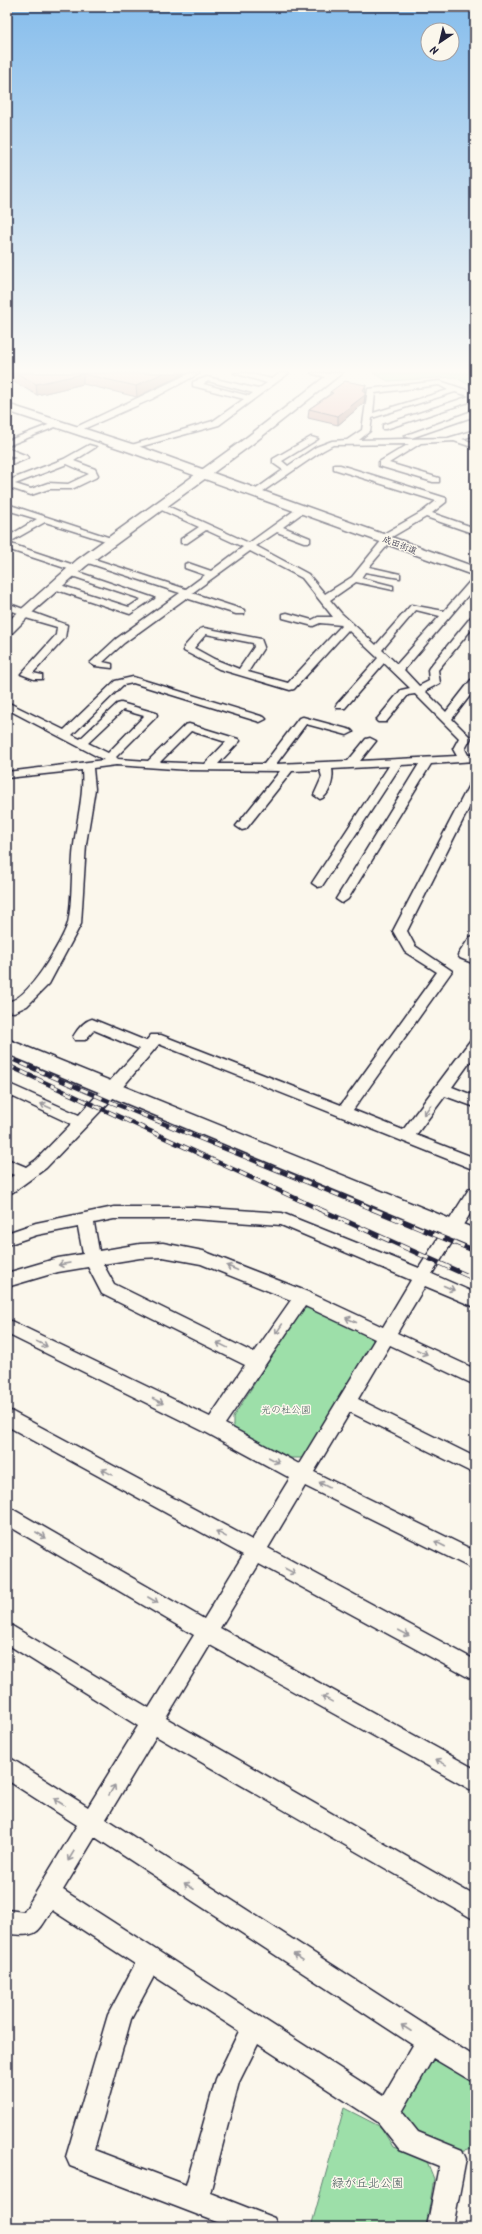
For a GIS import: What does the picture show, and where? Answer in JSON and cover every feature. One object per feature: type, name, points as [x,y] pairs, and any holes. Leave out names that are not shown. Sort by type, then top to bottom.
[{"type":"highway","name":"成田街道","points":[[213,477],[475,572]]},
{"type":"street","points":[[7,484],[25,477]]},
{"type":"street","points":[[7,484],[31,492],[48,486],[69,487],[89,477]]},
{"type":"street","points":[[7,630],[23,613],[85,559],[200,477]]},
{"type":"street","points":[[256,492],[277,477]]},
{"type":"street","points":[[324,599],[355,579],[385,539],[425,514],[444,500],[370,477]]},
{"type":"street","points":[[427,477],[436,480]]},
{"type":"street","points":[[160,506],[251,547],[305,576],[345,623],[398,670],[465,738],[459,748],[469,758]]},
{"type":"street","points":[[8,508],[112,540]]},
{"type":"street","points":[[108,666],[95,663],[120,641],[302,509]]},
{"type":"street","points":[[425,514],[475,531]]},
{"type":"street","points":[[7,541],[44,519]]},
{"type":"street","points":[[184,541],[206,526]]},
{"type":"street","points":[[276,528],[307,540]]},
{"type":"street","points":[[7,546],[149,598],[130,611],[54,586]]},
{"type":"street","points":[[85,559],[240,612]]},
{"type":"street","points":[[188,566],[212,574]]},
{"type":"street","points":[[363,569],[398,576]]},
{"type":"street","points":[[355,579],[390,588]]},
{"type":"street","points":[[398,670],[475,581]]},
{"type":"street","points":[[7,606],[23,613],[62,625],[60,636],[26,674],[38,677]]},
{"type":"street","points":[[341,706],[414,607],[446,614]]},
{"type":"street","points":[[287,616],[313,623],[318,620],[345,623]]},
{"type":"street","points":[[382,720],[405,692],[418,690],[435,683],[433,670],[475,619]]},
{"type":"street","points":[[242,672],[259,647],[257,641],[204,631],[188,649],[199,657],[242,672],[290,687],[345,623]]},
{"type":"street","points":[[65,735],[119,683],[133,680],[260,719]]},
{"type":"street","points":[[446,718],[475,682]]},
{"type":"street","points":[[7,705],[112,760]]},
{"type":"street","points":[[81,744],[121,706],[152,715],[112,760]]},
{"type":"street","points":[[266,768],[302,720],[347,732]]},
{"type":"street","points":[[151,764],[189,727],[234,741],[208,767]]},
{"type":"street","points":[[351,765],[370,741]]},
{"type":"street","points":[[7,775],[87,765],[112,760],[208,767],[289,768],[469,758]]},
{"type":"street","points":[[342,899],[427,761]]},
{"type":"street","points":[[318,883],[397,763]]},
{"type":"street","points":[[7,1006],[14,1007],[22,1003],[44,981],[74,924],[80,844],[89,790],[87,765]]},
{"type":"street","points":[[320,795],[328,777],[325,766]]},
{"type":"street","points":[[242,826],[289,768]]},
{"type":"street","points":[[344,1112],[445,971],[410,949],[400,931],[475,785]]},
{"type":"street","points":[[475,940],[465,955],[475,960]]},
{"type":"street","points":[[80,1037],[92,1024],[148,1047]]},
{"type":"street","points":[[7,1188],[27,1174],[81,1122],[111,1091],[156,1038],[475,1164]]},
{"type":"street","points":[[7,1046],[111,1091],[475,1239]]},
{"type":"street","points":[[407,1136],[475,1046]]},
{"type":"street","points":[[7,1088],[81,1122]]},
{"type":"street","points":[[442,1089],[475,1102]]},
{"type":"street","points":[[7,1165],[27,1174]]},
{"type":"street","points":[[7,1922],[30,1924],[451,1229],[475,1193]]},
{"type":"street","points":[[7,1239],[36,1229],[114,1213],[193,1212],[282,1219],[423,1276],[475,1300]]},
{"type":"street","points":[[85,1219],[92,1259],[108,1289],[257,1363]]},
{"type":"street","points":[[7,1280],[58,1265],[151,1249],[203,1258],[302,1297],[475,1377]]},
{"type":"street","points":[[213,1427],[302,1297]]},
{"type":"street","points":[[7,1326],[213,1427],[302,1475],[475,1561]]},
{"type":"street","points":[[346,1402],[475,1466]]},
{"type":"street","points":[[7,1417],[475,1670]]},
{"type":"street","points":[[7,1515],[207,1632],[475,1781]]},
{"type":"street","points":[[7,1633],[152,1722],[475,1909]]},
{"type":"street","points":[[7,1767],[428,2042],[475,2071]]},
{"type":"street","points":[[48,1894],[386,2113],[409,2140],[453,2159],[440,2227]]},
{"type":"street","points":[[150,1960],[120,2015],[79,2156],[265,2227]]},
{"type":"street","points":[[195,2200],[228,2079],[254,2027]]},
{"type":"street","points":[[386,2113],[428,2042]]},
{"type":"green space","name":"光の杜公園","points":[[308,1307],[371,1334],[373,1341],[303,1458],[291,1458],[233,1430],[233,1417],[301,1311]]},
{"type":"green space","points":[[429,2046],[475,2075],[475,2149],[472,2148],[455,2153],[409,2136],[392,2113]]},
{"type":"green space","name":"緑が丘北公園","points":[[344,2108],[381,2127],[393,2147],[426,2159],[434,2179],[426,2227],[311,2227]]},
{"type":"railway","points":[[7,1057],[111,1102],[375,1210]]},
{"type":"railway","points":[[7,1065],[321,1210]]},
{"type":"railway","points":[[319,1209],[475,1279]]},
{"type":"railway","points":[[372,1209],[475,1251]]}]
